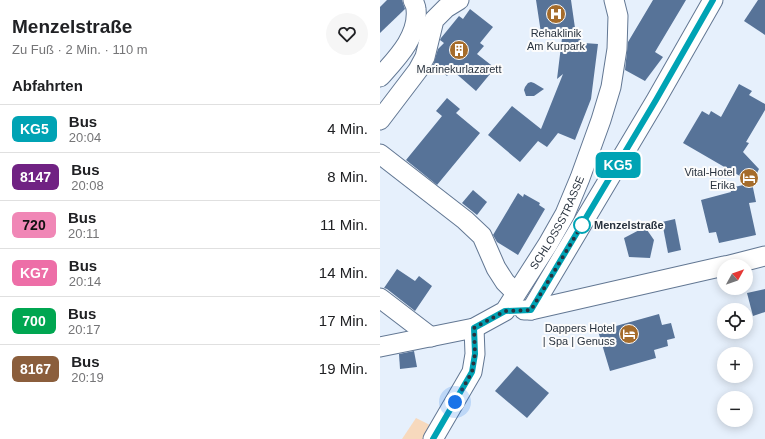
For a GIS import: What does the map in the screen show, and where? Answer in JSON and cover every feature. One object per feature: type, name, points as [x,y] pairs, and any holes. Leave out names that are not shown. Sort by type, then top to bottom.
[{"type":"street","points":[[380,83],[408,42],[415,25],[416,8],[413,0]]},
{"type":"street","points":[[380,120],[418,70],[425,57],[434,20],[446,8],[459,0]]},
{"type":"street","name":"SCHLOSSSTRASSE","points":[[380,347],[474,328],[505,311],[548,244],[565,214],[601,120],[611,87],[617,49],[618,16],[614,0]]},
{"type":"street","points":[[531,310],[656,100],[713,0]]},
{"type":"street","points":[[408,42],[425,57]]},
{"type":"street","points":[[380,154],[465,220],[482,236],[496,268],[516,293]]},
{"type":"street","points":[[753,259],[765,256]]},
{"type":"street","points":[[505,311],[531,310],[717,268]]},
{"type":"street","points":[[380,298],[431,337]]},
{"type":"street","points":[[433,439],[472,372],[475,354],[474,328]]},
{"type":"shaded area","points":[[416,418],[434,427],[426,439],[402,439]]},
{"type":"building","points":[[387,0],[402,0],[405,9],[380,33],[380,7]]},
{"type":"building","points":[[536,0],[571,0],[576,35],[584,43],[598,44],[591,99],[575,140],[558,133],[547,147],[538,141],[520,162],[488,135],[512,106],[541,129],[563,74],[557,79],[563,30],[541,33]]},
{"type":"building","points":[[653,0],[686,0],[655,52],[663,57],[645,81],[625,70],[628,42]]},
{"type":"building","points":[[758,0],[765,0],[765,35],[744,21]]},
{"type":"building","name":"Marinekurlazarett","points":[[470,9],[493,27],[480,43],[484,46],[477,54],[495,68],[476,91],[452,70],[447,76],[433,65],[438,49],[444,43],[440,40],[441,38],[459,16],[463,19]]},
{"type":"building","points":[[531,82],[544,89],[534,96],[526,96],[524,90],[525,87]]},
{"type":"building","points":[[739,84],[752,91],[749,95],[765,104],[765,110],[746,142],[749,143],[743,152],[759,169],[752,183],[683,143],[702,111],[709,115],[711,111],[721,117]]},
{"type":"building","points":[[447,98],[460,109],[456,113],[480,133],[437,185],[406,160],[442,116],[436,111]]},
{"type":"building","points":[[752,183],[756,202],[749,203],[756,235],[719,243],[716,232],[709,233],[701,200],[731,192],[730,188]]},
{"type":"building","points":[[473,190],[487,202],[477,215],[462,203]]},
{"type":"building","points":[[518,193],[523,197],[524,194],[540,203],[539,205],[545,209],[518,255],[497,242],[493,235]]},
{"type":"building","points":[[675,219],[681,250],[668,253],[662,222]]},
{"type":"building","points":[[645,227],[654,240],[650,258],[629,257],[624,238]]},
{"type":"building","points":[[397,269],[415,281],[419,276],[432,286],[415,311],[384,288]]},
{"type":"building","points":[[765,289],[765,312],[753,316],[753,303],[750,303],[748,295],[753,295],[753,292]]},
{"type":"building","points":[[659,314],[662,325],[671,323],[675,338],[667,340],[668,346],[654,350],[656,358],[610,371],[598,331]]},
{"type":"building","points":[[414,351],[417,367],[400,369],[399,354]]},
{"type":"building","points":[[517,366],[549,393],[527,418],[495,391]]},
{"type":"bus line","name":"KG5","points":[[433,439],[472,372],[475,354],[474,328],[505,311],[531,310],[656,100],[713,0]]},
{"type":"place","name":"Rehaklinik Am Kurpark","points":[[556,14]]},
{"type":"place","name":"Marinekurlazarett","points":[[459,50]]},
{"type":"place","name":"Vital-Hotel Erika","points":[[749,178]]},
{"type":"place","name":"Menzelstraße","points":[[582,225]]},
{"type":"place","name":"Dappers Hotel | Spa | Genuss","points":[[629,334]]},
{"type":"route","points":[[455,402],[472,372],[475,354],[474,328],[505,311],[531,310],[582,225]]}]
